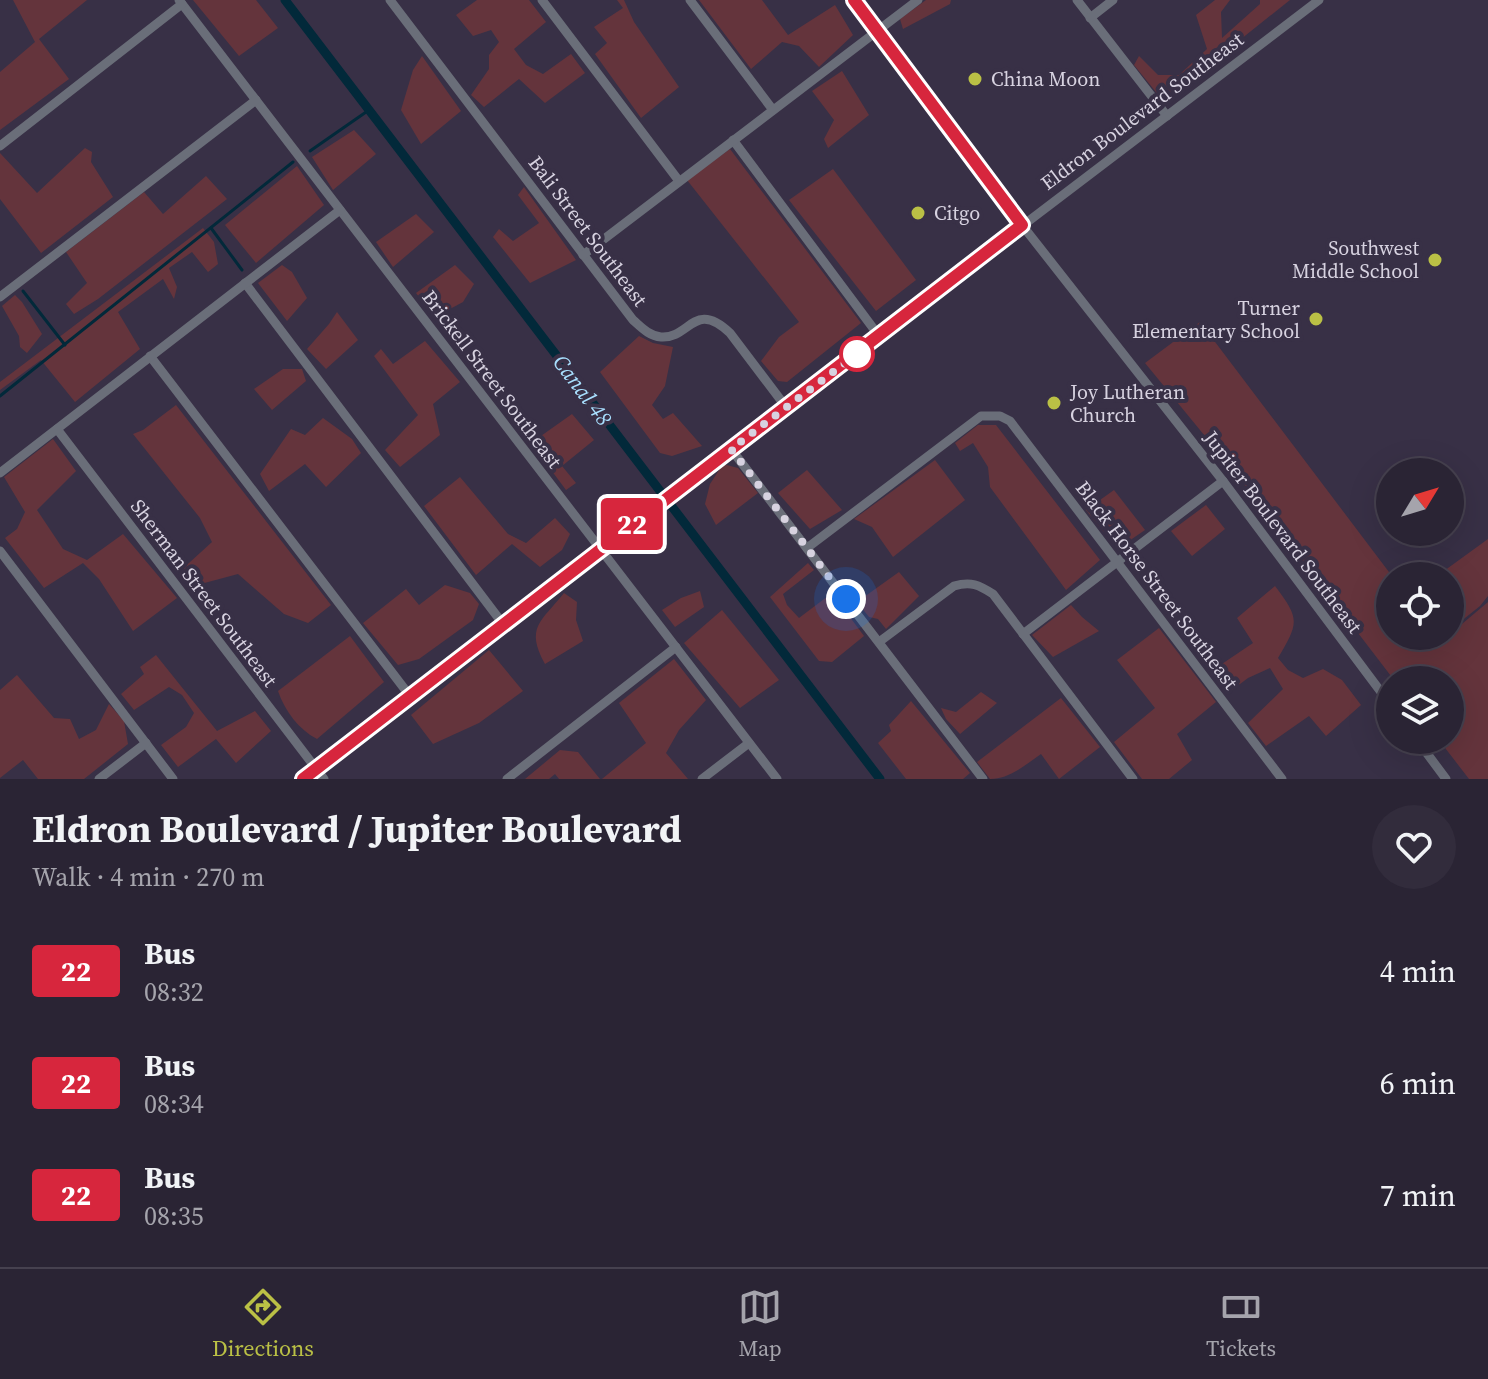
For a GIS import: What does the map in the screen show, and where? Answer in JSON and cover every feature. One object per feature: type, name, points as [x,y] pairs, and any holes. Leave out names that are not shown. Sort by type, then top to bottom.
[{"type":"street","name":"Bali Street Southeast","points":[[390,0],[633,320],[649,334],[663,338],[692,322],[707,319],[720,323],[786,407]]},
{"type":"street","points":[[542,0],[679,181]]},
{"type":"street","points":[[690,0],[773,110]]},
{"type":"street","name":"Jupiter Boulevard Southeast","points":[[854,0],[1022,225],[1223,481],[1376,685]]},
{"type":"street","points":[[583,255],[918,0]]},
{"type":"street","points":[[1077,0],[1167,116]]},
{"type":"street","points":[[1090,18],[1113,0]]},
{"type":"street","name":"Eldron Boulevard Southeast","points":[[303,779],[682,485],[1319,0]]},
{"type":"street","points":[[0,146],[181,2]]},
{"type":"street","name":"Brickell Street Southeast","points":[[181,2],[777,779]]},
{"type":"street","points":[[0,297],[256,100]]},
{"type":"street","points":[[733,140],[879,336]]},
{"type":"street","points":[[0,473],[340,210]]},
{"type":"street","points":[[245,283],[503,624]]},
{"type":"street","points":[[150,356],[410,696]]},
{"type":"street","name":"Black Horse Street Southeast","points":[[807,548],[968,424],[981,416],[1000,416],[1010,421],[1282,779]]},
{"type":"street","name":"Sherman Street Southeast","points":[[57,429],[324,779]]},
{"type":"street","points":[[731,449],[983,779]]},
{"type":"street","points":[[1023,634],[1223,481]]},
{"type":"street","points":[[0,552],[173,779]]},
{"type":"street","points":[[879,642],[954,586],[973,583],[993,594],[1133,779]]},
{"type":"street","points":[[507,779],[676,647]]},
{"type":"street","points":[[99,779],[146,743]]},
{"type":"street","points":[[702,779],[749,743]]},
{"type":"street","points":[[1427,754],[1446,779]]},
{"type":"shaded area","points":[[13,0],[87,0],[39,39],[69,79],[0,130],[0,72],[35,42]]},
{"type":"shaded area","points":[[193,0],[256,0],[278,28],[239,56]]},
{"type":"shaded area","points":[[477,0],[529,0],[546,22],[514,49],[526,65],[543,74],[571,54],[585,73],[545,103],[519,79],[484,107],[471,95],[489,69],[489,55],[499,42],[491,30],[473,36],[456,15]]},
{"type":"shaded area","points":[[617,0],[624,0],[634,22],[679,87],[641,118],[595,54],[607,43],[594,27],[623,8]]},
{"type":"shaded area","points":[[699,0],[762,0],[788,35],[835,5],[853,35],[819,67],[799,46],[782,42],[751,69]]},
{"type":"shaded area","points":[[926,0],[951,0],[950,4],[903,29],[900,19]]},
{"type":"shaded area","points":[[1215,0],[1230,0],[1221,12],[1222,38],[1260,4],[1260,0],[1290,0],[1171,95],[1160,97],[1134,65],[1139,56],[1158,75],[1179,75],[1207,49],[1196,15]]},
{"type":"shaded area","points":[[422,56],[461,111],[421,144],[401,110],[413,70]]},
{"type":"shaded area","points":[[842,71],[869,115],[828,148],[824,139],[834,120],[812,91]]},
{"type":"shaded area","points":[[354,130],[376,154],[333,190],[312,157]]},
{"type":"shaded area","points":[[85,148],[92,152],[91,162],[113,197],[41,253],[0,199],[0,153],[37,193]]},
{"type":"shaded area","points":[[730,149],[861,323],[787,382],[778,381],[761,361],[779,337],[799,322],[687,180]]},
{"type":"shaded area","points":[[297,166],[324,205],[256,263],[225,225]]},
{"type":"shaded area","points":[[833,169],[916,280],[876,311],[789,200]]},
{"type":"shaded area","points":[[206,176],[227,199],[98,299],[74,314],[66,304],[87,283],[66,252],[144,192],[163,214]]},
{"type":"shaded area","points":[[524,187],[576,260],[530,283],[493,237],[499,229],[513,241],[539,223],[518,195]]},
{"type":"shaded area","points":[[416,214],[434,232],[393,267],[376,242]]},
{"type":"shaded area","points":[[203,228],[214,242],[218,264],[208,272],[192,252],[169,268],[177,287],[174,299],[163,279],[118,312],[140,349],[75,402],[41,360],[0,390],[0,382]]},
{"type":"shaded area","points":[[282,265],[292,272],[307,298],[287,321],[258,283]]},
{"type":"shaded area","points":[[455,265],[474,284],[463,302],[435,317],[416,293]]},
{"type":"shaded area","points":[[15,295],[42,334],[27,353],[20,347],[19,336],[2,306]]},
{"type":"shaded area","points":[[337,312],[358,340],[326,369],[307,349]]},
{"type":"shaded area","points":[[1200,322],[1381,562],[1376,562],[1376,650],[1464,650],[1464,622],[1488,602],[1488,779],[1469,779],[1450,754],[1464,754],[1464,666],[1383,666],[1241,480],[1145,363]]},
{"type":"shaded area","points":[[639,336],[673,347],[665,386],[652,405],[663,419],[673,413],[702,446],[672,456],[660,453],[600,372]]},
{"type":"shaded area","points":[[425,341],[460,382],[433,404],[440,435],[400,467],[385,450],[418,415],[374,356],[381,349],[393,364]]},
{"type":"shaded area","points":[[283,369],[302,369],[306,381],[272,410],[254,389]]},
{"type":"shaded area","points":[[176,405],[331,605],[308,623],[284,614],[238,574],[197,585],[178,573],[212,542],[200,518],[133,434]]},
{"type":"shaded area","points":[[572,414],[594,440],[562,466],[576,483],[566,490],[531,443]]},
{"type":"shaded area","points":[[323,418],[352,439],[361,453],[326,487],[305,464],[269,491],[260,474],[291,429],[305,435]]},
{"type":"shaded area","points":[[978,425],[996,425],[1100,560],[1066,590],[990,487],[988,467],[973,443],[960,451],[955,443]]},
{"type":"shaded area","points":[[53,439],[76,471],[37,510],[63,549],[87,560],[123,534],[177,598],[133,631],[99,579],[83,563],[44,588],[5,538],[17,529],[25,512],[4,477]]},
{"type":"shaded area","points":[[935,460],[965,500],[893,557],[872,527],[854,519]]},
{"type":"shaded area","points":[[723,464],[738,468],[758,493],[716,525],[705,504],[710,484]]},
{"type":"shaded area","points":[[807,470],[842,510],[810,529],[778,493]]},
{"type":"shaded area","points":[[460,477],[508,534],[526,543],[555,518],[570,534],[562,550],[540,567],[512,544],[476,575],[424,506]]},
{"type":"shaded area","points":[[1114,490],[1145,530],[1126,543],[1113,543],[1086,510]]},
{"type":"shaded area","points":[[1206,505],[1225,529],[1192,556],[1171,531]]},
{"type":"shaded area","points":[[1488,539],[1488,596],[1464,619],[1464,562],[1456,562]]},
{"type":"shaded area","points":[[808,563],[814,570],[783,594],[787,605],[799,618],[832,593],[864,636],[832,662],[819,661],[770,597]]},
{"type":"shaded area","points":[[899,572],[919,596],[886,629],[878,619],[869,617],[857,602]]},
{"type":"shaded area","points":[[445,585],[470,593],[479,604],[473,620],[419,659],[398,665],[363,623],[406,589],[419,605]]},
{"type":"shaded area","points":[[1275,586],[1293,614],[1294,622],[1290,637],[1278,658],[1288,670],[1303,678],[1323,669],[1342,680],[1361,705],[1326,736],[1309,716],[1266,746],[1248,723],[1283,689],[1270,668],[1248,678],[1228,693],[1210,672],[1253,643],[1237,618]]},
{"type":"shaded area","points":[[700,591],[704,607],[675,627],[662,610]]},
{"type":"shaded area","points":[[564,593],[577,602],[576,620],[583,641],[545,664],[539,652],[536,633],[543,618]]},
{"type":"shaded area","points":[[1071,605],[1099,631],[1053,657],[1032,635]]},
{"type":"shaded area","points":[[722,610],[779,680],[740,708],[684,643]]},
{"type":"shaded area","points":[[1159,628],[1216,702],[1177,734],[1192,760],[1169,779],[1142,779],[1114,742],[1155,708],[1117,660]]},
{"type":"shaded area","points":[[350,636],[384,682],[317,739],[293,719],[278,691]]},
{"type":"shaded area","points":[[489,650],[523,691],[479,723],[433,744],[411,715]]},
{"type":"shaded area","points":[[156,655],[217,731],[255,711],[271,731],[236,763],[216,739],[178,767],[161,745],[186,727],[194,713],[182,695],[169,687],[134,710],[121,694],[144,674],[140,667]]},
{"type":"shaded area","points":[[674,659],[706,700],[679,730],[666,753],[688,779],[602,779],[646,743],[619,703]]},
{"type":"shaded area","points":[[17,675],[54,718],[70,719],[79,739],[96,730],[109,704],[124,721],[128,744],[84,779],[38,779],[23,760],[0,778],[0,690]]},
{"type":"shaded area","points":[[981,692],[997,703],[960,734],[946,719],[941,708],[956,712]]},
{"type":"shaded area","points":[[1061,698],[1100,747],[1059,779],[1041,754],[1011,774],[990,779],[977,762]]},
{"type":"shaded area","points":[[911,701],[970,773],[963,779],[906,779],[878,743],[891,731],[889,725]]},
{"type":"shaded area","points":[[560,750],[578,752],[600,779],[559,779],[555,774],[549,779],[525,779]]},
{"type":"waterway","name":"Canal 48","points":[[285,0],[880,779]]},
{"type":"waterway","points":[[310,151],[369,110]]},
{"type":"waterway","points":[[0,396],[293,162]]},
{"type":"waterway","points":[[211,228],[242,270]]},
{"type":"waterway","points":[[23,291],[65,345]]},
{"type":"bus line","name":"22","points":[[303,779],[1022,225],[854,0]]},
{"type":"place","name":"China Moon","points":[[975,79]]},
{"type":"place","name":"Citgo","points":[[918,213]]},
{"type":"place","name":"Southwest Middle School","points":[[1435,260]]},
{"type":"place","name":"Turner Elementary School","points":[[1316,319]]},
{"type":"place","name":"Joy Lutheran Church","points":[[1054,403]]},
{"type":"route","points":[[846,599],[731,449],[857,354]]}]
